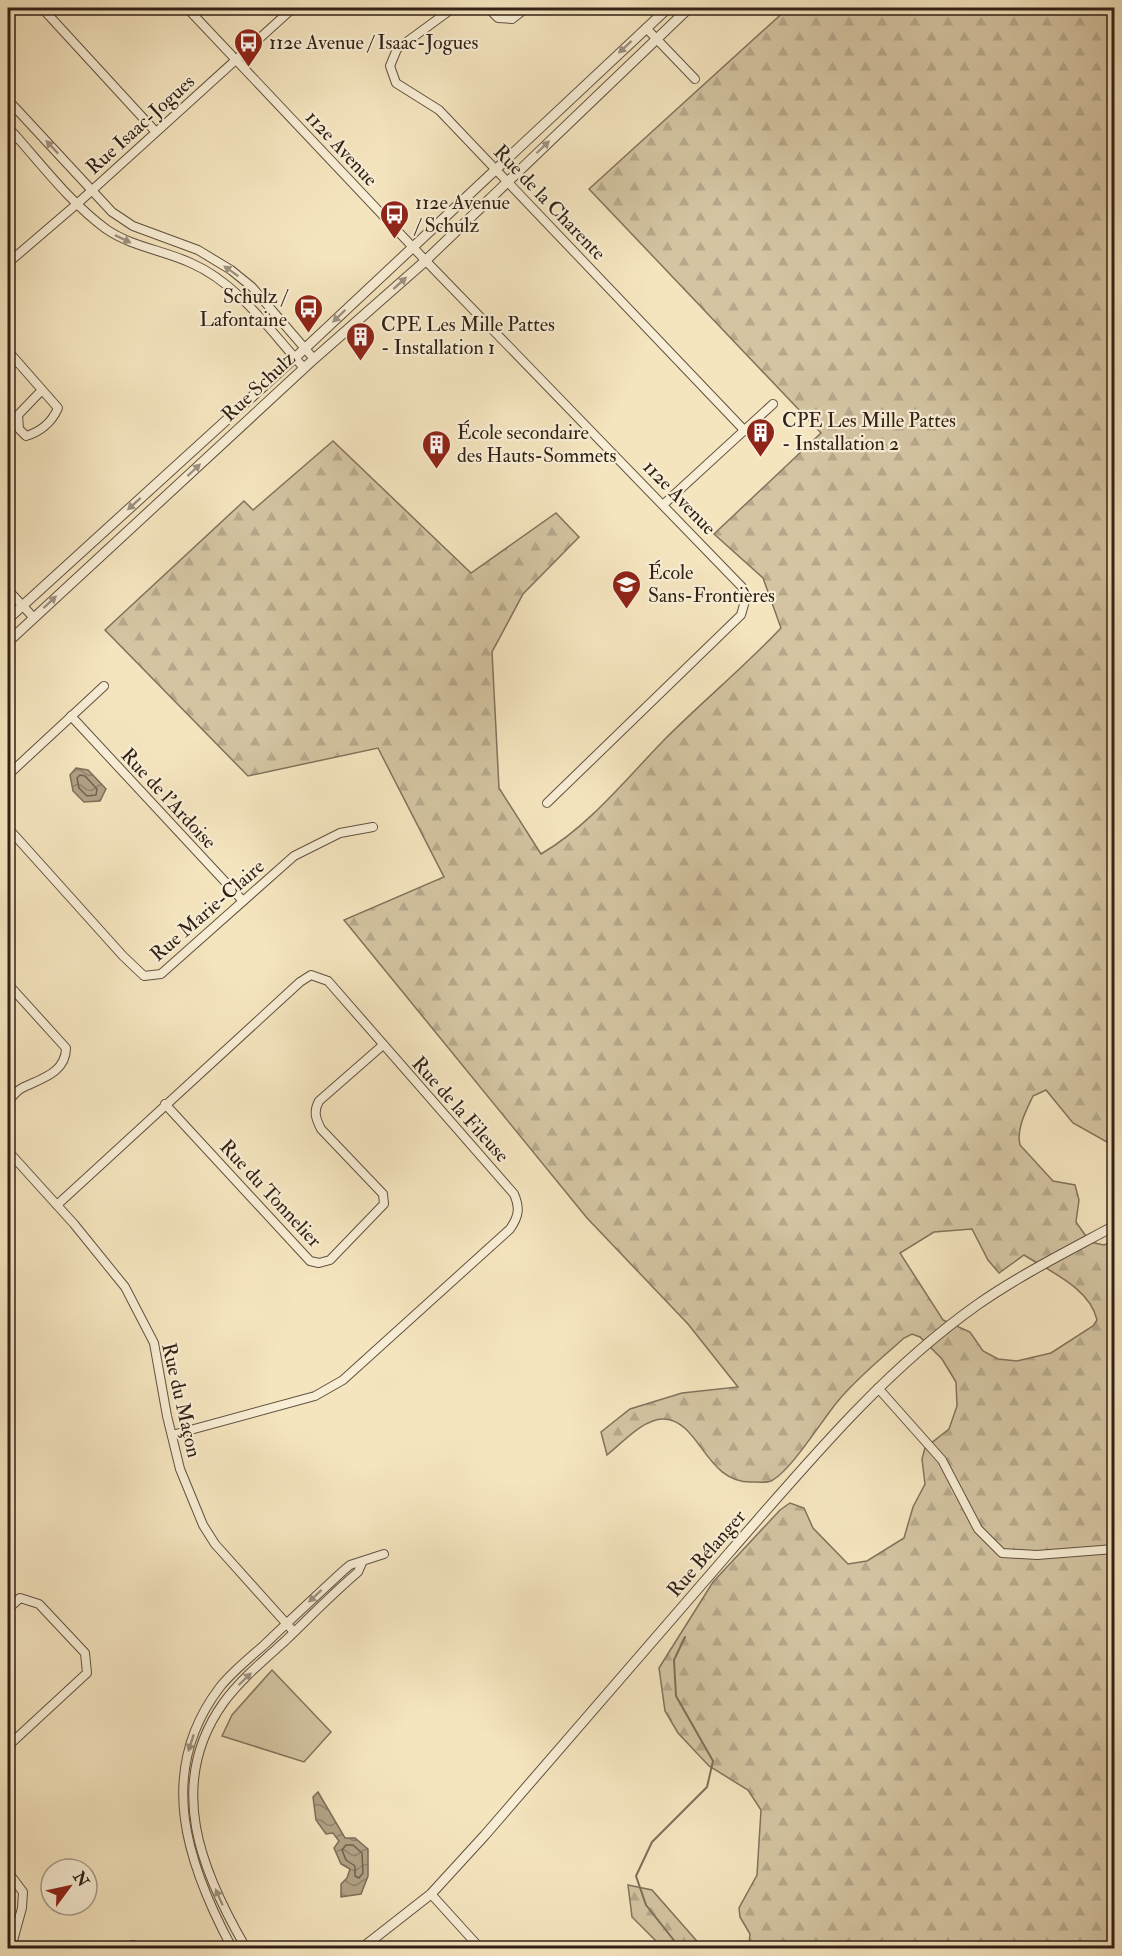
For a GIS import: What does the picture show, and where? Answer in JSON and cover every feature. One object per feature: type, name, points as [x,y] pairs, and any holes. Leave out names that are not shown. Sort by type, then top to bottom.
[{"type":"street","points":[[42,8],[155,131]]},
{"type":"street","name":"112e Avenue","points":[[187,8],[425,260],[742,587],[745,601],[741,615],[547,803]]},
{"type":"street","name":"Rue Isaac-Jogues","points":[[8,262],[78,203],[293,8]]},
{"type":"street","name":"Rue de la Charente","points":[[453,8],[397,49],[390,66],[396,83],[439,110],[745,431]]},
{"type":"street","points":[[488,8],[498,18],[512,19],[526,8]]},
{"type":"street","name":"Rue Schulz","points":[[8,619],[295,358],[495,167],[668,8]]},
{"type":"street","name":"Rue Schulz","points":[[8,642],[304,368],[425,260],[689,8]]},
{"type":"street","points":[[646,28],[695,79]]},
{"type":"street","points":[[8,100],[112,212],[133,226],[198,250],[231,270],[252,286],[314,359]]},
{"type":"street","points":[[8,127],[91,218],[124,240],[192,263],[223,282],[252,309],[304,368]]},
{"type":"street","points":[[361,296],[371,309]]},
{"type":"street","points":[[8,351],[58,408],[54,417],[37,433],[26,436],[19,429],[18,415],[42,390]]},
{"type":"street","points":[[664,504],[774,404]]},
{"type":"street","points":[[8,590],[34,618]]},
{"type":"street","points":[[8,775],[104,686]]},
{"type":"street","name":"Rue de l'Ardoise","points":[[71,716],[243,902]]},
{"type":"street","name":"Rue Marie-Claire","points":[[8,828],[123,956],[144,976],[161,974],[294,856],[340,833],[373,827]]},
{"type":"street","name":"Rue de la Fileuse","points":[[57,1205],[165,1104],[311,975],[328,981],[514,1194],[519,1205],[518,1217],[510,1229],[343,1380],[315,1396],[172,1435]]},
{"type":"street","points":[[8,984],[66,1048],[62,1065],[39,1082],[20,1089],[8,1102]]},
{"type":"street","name":"Rue du Tonnelier","points":[[165,1104],[310,1261],[319,1263],[330,1260],[384,1204],[383,1194],[321,1129],[316,1119],[315,1108],[319,1101],[383,1045]]},
{"type":"street","name":"Rue du Maçon","points":[[8,1151],[57,1205],[125,1287],[154,1343],[180,1468],[203,1525],[215,1544],[294,1632]]},
{"type":"street","name":"Rue Bélanger","points":[[362,1948],[431,1894],[501,1817],[810,1459],[879,1388],[916,1354],[977,1305],[1042,1265],[1114,1226]]},
{"type":"street","points":[[879,1388],[942,1460],[978,1529],[1002,1553],[1037,1555],[1114,1549]]},
{"type":"street","points":[[232,1948],[193,1865],[182,1810],[188,1750],[198,1723],[221,1686],[343,1570],[350,1565],[384,1554]]},
{"type":"street","points":[[246,1948],[231,1922],[198,1844],[193,1819],[193,1782],[200,1751],[210,1724],[238,1685],[358,1572],[362,1563]]},
{"type":"street","points":[[8,1609],[20,1598],[39,1604],[85,1653],[87,1673],[8,1746]]},
{"type":"street","points":[[8,1872],[23,1892],[22,1908],[11,1948]]},
{"type":"street","points":[[431,1894],[480,1948]]},
{"type":"green space","points":[[788,8],[1114,8],[1114,1146],[1073,1123],[1046,1090],[1033,1096],[1022,1120],[1019,1139],[1020,1145],[1053,1181],[1075,1185],[1079,1200],[1076,1222],[1090,1242],[1104,1245],[1114,1241],[1114,1948],[754,1948],[749,1944],[750,1934],[740,1917],[739,1908],[757,1875],[761,1810],[748,1790],[709,1766],[678,1733],[665,1711],[659,1668],[713,1582],[780,1510],[790,1503],[804,1508],[813,1528],[848,1564],[867,1561],[904,1538],[913,1507],[925,1484],[922,1459],[925,1448],[949,1429],[957,1406],[956,1382],[942,1359],[920,1337],[912,1334],[904,1338],[845,1393],[788,1467],[769,1482],[737,1480],[724,1473],[687,1430],[676,1422],[664,1419],[641,1427],[607,1455],[601,1432],[630,1409],[682,1393],[738,1387],[688,1324],[587,1218],[344,920],[444,877],[378,748],[248,776],[105,630],[244,501],[253,510],[333,441],[471,573],[556,513],[579,537],[523,594],[492,652],[499,788],[541,854],[559,843],[591,816],[665,739],[781,628],[763,578],[714,534],[821,433],[589,189]],"holes":[[[972,1229],[988,1260],[999,1273],[1024,1255],[1077,1290],[1093,1309],[1097,1320],[1093,1326],[1051,1353],[1017,1361],[998,1359],[983,1351],[970,1332],[943,1320],[900,1253],[934,1232]]]},
{"type":"green space","points":[[272,1670],[331,1732],[304,1762],[222,1736],[232,1715]]},
{"type":"green space","points":[[628,1885],[652,1890],[703,1948],[663,1948],[632,1917]]},
{"type":"water","points":[[76,768],[88,770],[106,789],[100,801],[84,802],[73,791],[70,775]]},
{"type":"water","points":[[318,1792],[345,1838],[355,1838],[368,1849],[368,1876],[361,1894],[341,1897],[341,1884],[347,1878],[350,1869],[341,1864],[334,1848],[339,1841],[333,1833],[326,1834],[316,1820],[313,1797]]},
{"type":"waterway","points":[[680,1948],[646,1905],[636,1876],[652,1842],[707,1787],[713,1761],[676,1696],[674,1660],[685,1637]]},
{"type":"place","name":"112e Avenue / Isaac-Jogues","points":[[248,68]]},
{"type":"place","name":"112e Avenue / Schulz","points":[[394,240]]},
{"type":"place","name":"Schulz / Lafontaine","points":[[308,334]]},
{"type":"place","name":"CPE Les Mille Pattes - Installation 1","points":[[360,362]]},
{"type":"place","name":"CPE Les Mille Pattes - Installation 2","points":[[761,458]]},
{"type":"place","name":"École secondaire des Hauts-Sommets","points":[[436,470]]},
{"type":"place","name":"École Sans-Frontières","points":[[627,610]]}]
